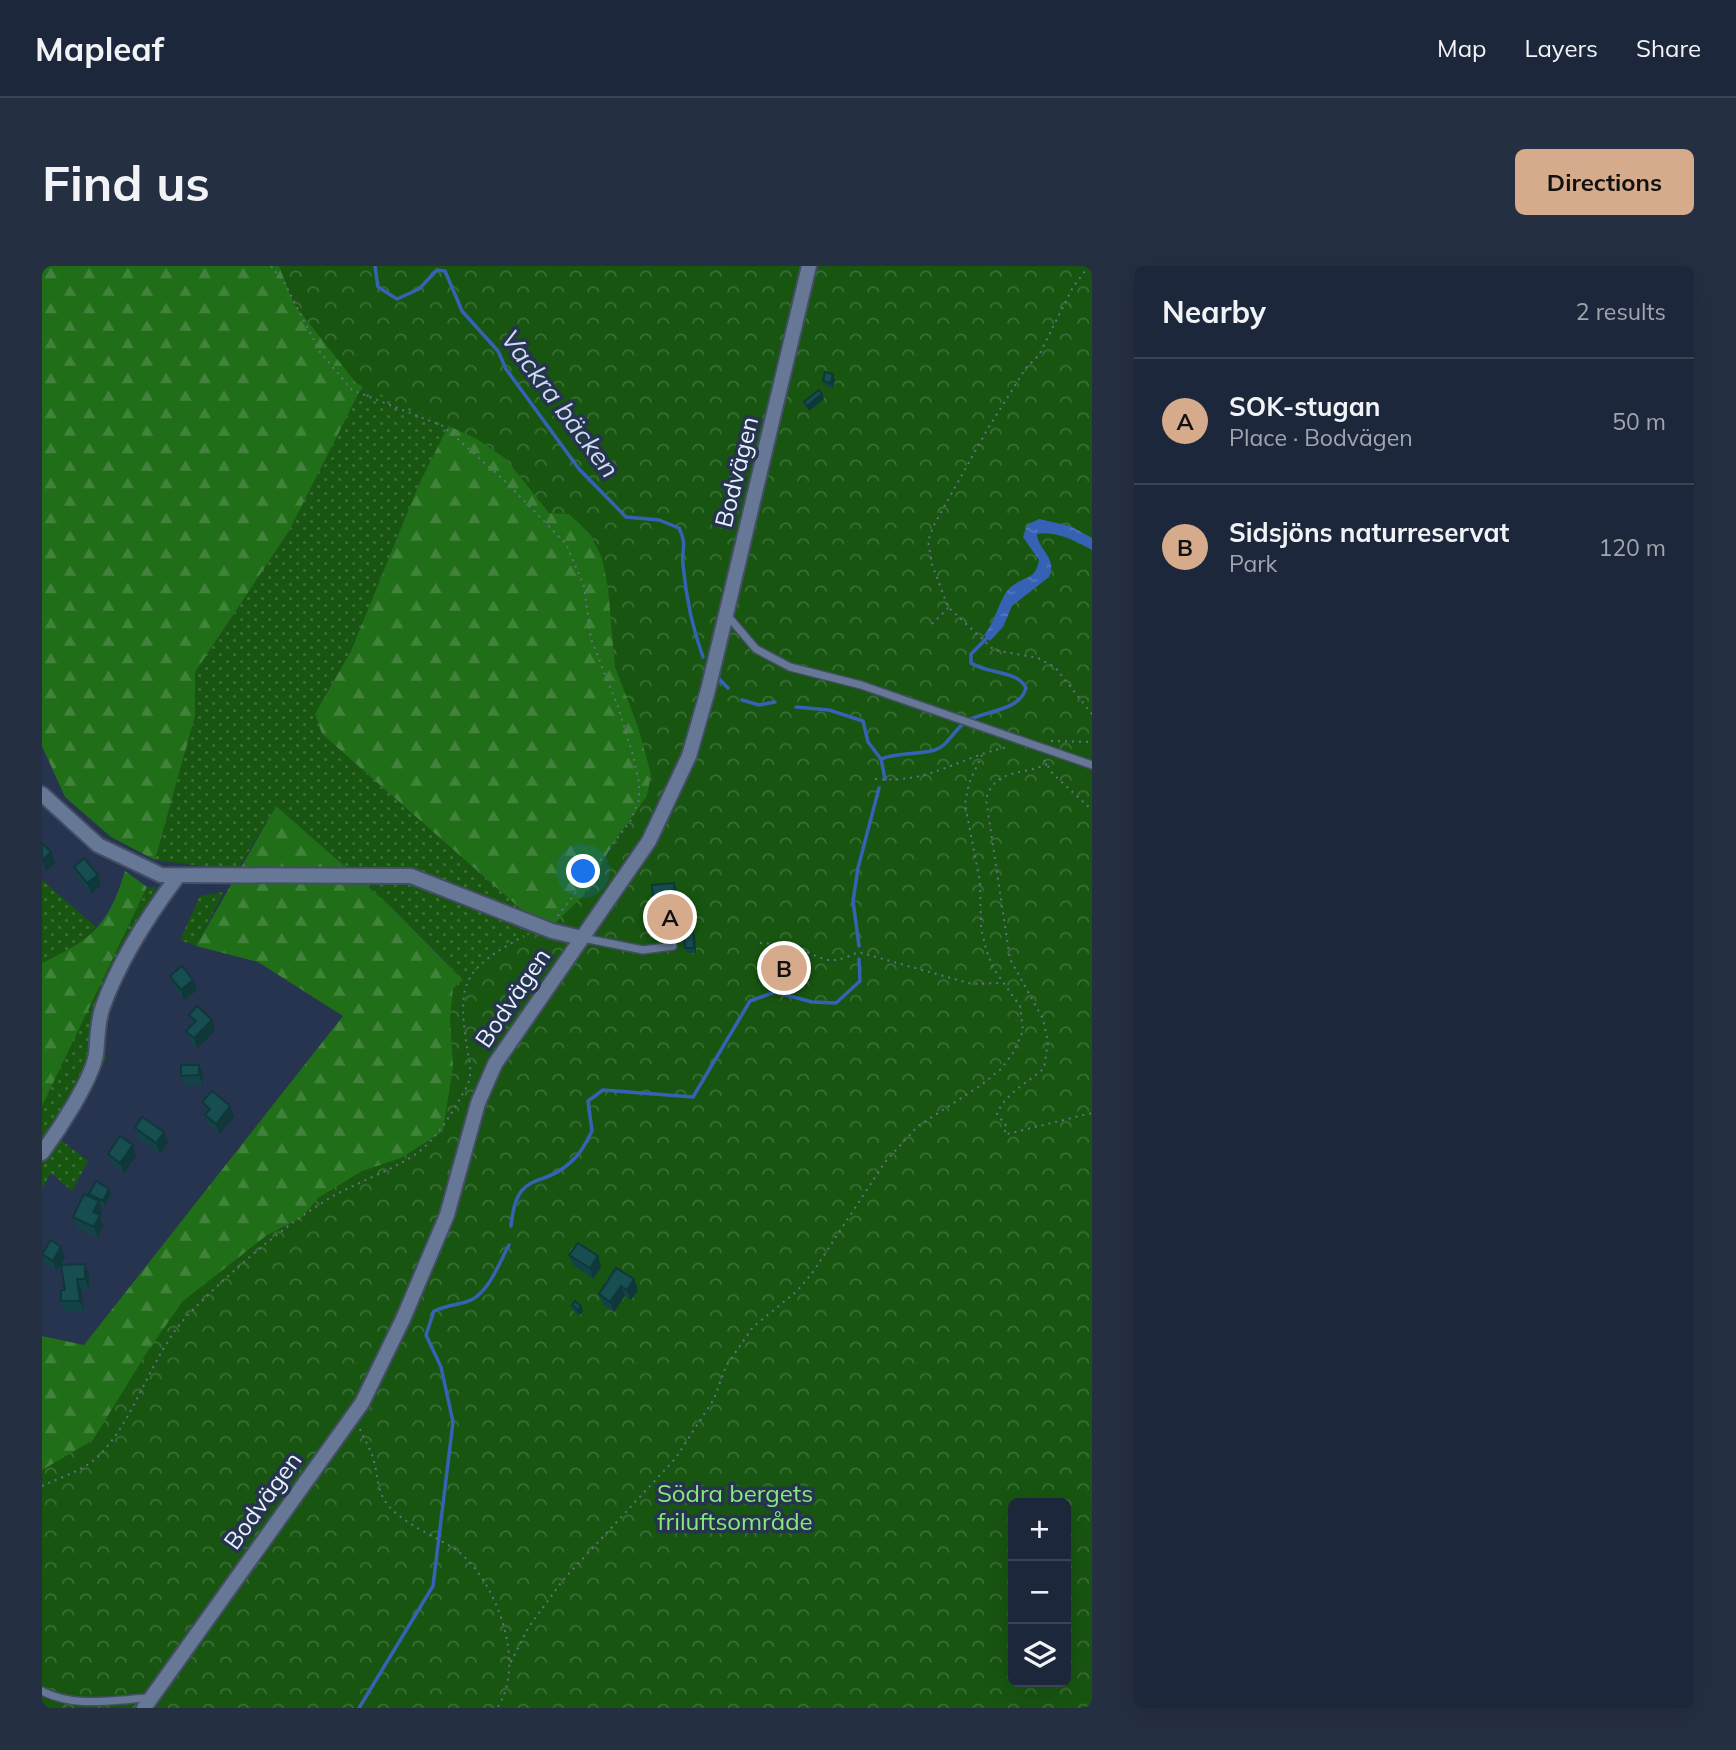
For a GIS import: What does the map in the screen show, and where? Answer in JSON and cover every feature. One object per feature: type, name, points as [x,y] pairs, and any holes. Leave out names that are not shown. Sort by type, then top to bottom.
[{"type":"street","name":"Bodvägen","points":[[147,1703],[353,1415],[394,1340],[447,1215],[478,1103],[495,1064],[629,873],[663,815],[689,755],[708,690],[810,266]]},
{"type":"street","points":[[42,794],[98,845],[161,876],[411,876],[552,931],[582,938]]},
{"type":"street","points":[[42,1153],[69,1112],[92,1066],[102,1009],[116,974],[139,933],[178,876]]},
{"type":"lane","points":[[726,615],[756,649],[790,667],[861,685],[970,725],[1092,765]]},
{"type":"lane","points":[[582,938],[643,950],[673,946]]},
{"type":"lane","points":[[42,1690],[63,1702],[86,1705],[147,1703]]},
{"type":"path","points":[[1089,266],[1073,287],[1039,355],[1026,368],[987,430],[934,525],[929,541],[932,564],[948,607],[994,650],[1038,658],[1055,667],[1092,714]]},
{"type":"path","points":[[932,624],[948,607]]},
{"type":"path","points":[[1042,749],[1047,764],[1069,790],[1092,810]]},
{"type":"path","points":[[510,1662],[527,1628],[563,1580],[675,1459],[714,1399],[726,1366],[753,1327],[797,1291],[813,1272],[885,1162],[918,1126],[980,1086],[1001,1069],[1013,1053],[1023,1031],[1020,1006],[993,968],[981,928],[980,882],[964,804],[969,783],[982,755],[936,773],[901,781],[875,779]]},
{"type":"path","points":[[1047,764],[1009,773],[992,785],[986,799],[1010,959],[1039,1009],[1048,1042],[1044,1068],[1021,1083],[1002,1104],[997,1114],[1007,1126],[1004,1133],[1007,1134],[1092,1113]]},
{"type":"path","points":[[760,943],[788,945],[828,962],[841,961],[858,952],[972,984],[1002,983]]},
{"type":"path","points":[[353,1415],[373,1459],[385,1502],[459,1552],[483,1583],[504,1628],[510,1662],[507,1689],[497,1708]]},
{"type":"green space","points":[[42,266],[410,266],[417,278],[289,531],[195,672],[195,716],[155,860],[111,837],[65,797],[42,746]]},
{"type":"green space","name":"Södra bergets friluftsområde","points":[[279,266],[1092,266],[1092,1708],[42,1708],[42,1470],[93,1440],[149,1349],[183,1301],[267,1235],[301,1218],[318,1198],[362,1171],[401,1158],[443,1131],[453,1066],[450,1019],[453,988],[499,948],[555,923],[583,896],[615,840],[647,796],[651,774],[638,727],[615,667],[608,588],[602,558],[590,534],[569,514],[549,513],[506,459],[477,439],[356,383],[294,304]]},
{"type":"green space","points":[[417,278],[485,353],[419,484],[351,651],[315,714],[322,734],[530,917],[556,927],[458,1010],[447,963],[389,905],[276,806],[237,871],[155,860],[195,716],[195,672],[289,531]]},
{"type":"green space","points":[[500,314],[692,732],[578,932],[530,917],[322,734],[315,714],[351,651],[419,484],[485,353]]},
{"type":"green space","points":[[276,806],[389,905],[466,983],[463,1115],[42,1559],[42,1336],[84,1345],[343,1016],[258,962],[196,946]]},
{"type":"green space","points":[[125,871],[147,887],[42,1106],[42,963],[74,946],[96,928],[112,904]]},
{"type":"green space","points":[[42,880],[96,927],[80,945],[42,963]]},
{"type":"green space","points":[[147,887],[157,887],[115,966],[97,1008],[92,1047],[102,1049],[107,1057],[61,1140],[88,1161],[72,1191],[51,1173],[42,1188],[42,1104]]},
{"type":"green space","points":[[224,892],[196,946],[180,940],[200,896]]},
{"type":"water","points":[[1039,519],[1070,526],[1092,538],[1092,550],[1058,535],[1037,534],[1051,565],[1049,577],[1012,606],[1003,627],[990,641],[984,635],[1004,596],[1012,586],[1033,574],[1038,566],[1039,560],[1023,537],[1027,525]]},
{"type":"building","points":[[825,372],[833,374],[831,383],[823,381]]},
{"type":"building","points":[[819,390],[822,394],[807,406],[804,402]]},
{"type":"building","points":[[42,843],[51,852],[42,860]]},
{"type":"building","points":[[84,858],[98,875],[87,883],[74,867]]},
{"type":"building","points":[[674,883],[676,918],[655,920],[652,885]]},
{"type":"building","points":[[693,931],[694,948],[685,948],[684,932]]},
{"type":"building","points":[[182,966],[193,980],[181,990],[170,976]]},
{"type":"building","points":[[197,1006],[212,1020],[194,1038],[186,1031],[196,1021],[189,1015]]},
{"type":"building","points":[[181,1065],[199,1065],[199,1075],[181,1076]]},
{"type":"building","points":[[212,1091],[230,1106],[216,1124],[205,1115],[210,1109],[202,1102]]},
{"type":"building","points":[[142,1117],[164,1132],[156,1143],[135,1128]]},
{"type":"building","points":[[120,1136],[133,1145],[120,1163],[108,1154]]},
{"type":"building","points":[[96,1181],[109,1189],[103,1201],[89,1194]]},
{"type":"building","points":[[84,1194],[99,1201],[93,1212],[100,1215],[94,1227],[73,1217]]},
{"type":"building","points":[[51,1240],[61,1247],[53,1261],[42,1254]]},
{"type":"building","points":[[578,1243],[598,1256],[590,1268],[569,1255]]},
{"type":"building","points":[[85,1264],[85,1279],[77,1279],[80,1301],[61,1301],[61,1290],[65,1290],[61,1265]]},
{"type":"building","points":[[616,1268],[634,1279],[627,1290],[621,1286],[610,1302],[599,1294]]},
{"type":"building","points":[[575,1301],[581,1306],[578,1310],[572,1305]]},
{"type":"waterway","name":"Vackra bäcken","points":[[375,266],[378,287],[397,299],[419,289],[437,270],[445,271],[462,311],[498,351],[506,369],[579,469],[626,517],[659,520],[679,528],[684,544],[683,565],[688,600],[703,657]]},
{"type":"waterway","name":"Vackra bäcken","points":[[796,707],[829,710],[863,721],[868,742],[881,759],[935,750],[944,745],[967,721],[1009,706],[1022,696],[1026,688],[1016,678],[971,663],[971,654],[989,636]]},
{"type":"waterway","name":"Vackra bäcken","points":[[717,677],[728,688]]},
{"type":"waterway","name":"Vackra bäcken","points":[[742,700],[759,705],[775,702]]},
{"type":"waterway","points":[[881,759],[885,779]]},
{"type":"waterway","points":[[859,946],[853,901],[858,868],[879,788]]},
{"type":"waterway","points":[[511,1226],[514,1207],[525,1187],[562,1169],[582,1149],[592,1131],[588,1101],[603,1090],[693,1097],[750,1001],[775,992],[812,1002],[836,1003],[860,981],[859,959]]},
{"type":"waterway","points":[[359,1708],[433,1586],[453,1422],[441,1367],[426,1335],[434,1311],[474,1299],[481,1293],[509,1245]]},
{"type":"place","name":"SOK-stugan","points":[[670,917]]},
{"type":"place","name":"Sidsjöns naturreservat","points":[[784,968]]}]
